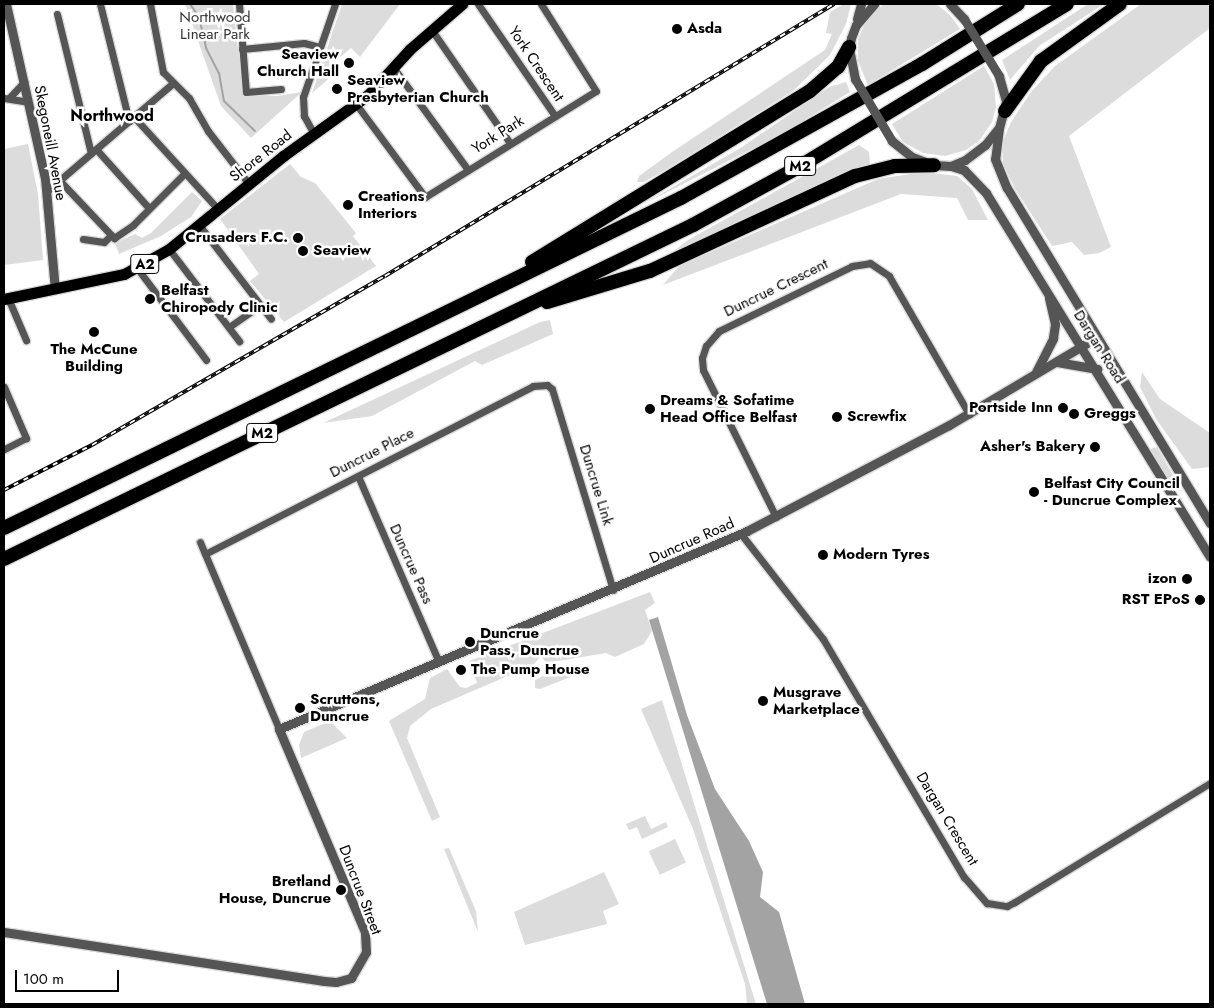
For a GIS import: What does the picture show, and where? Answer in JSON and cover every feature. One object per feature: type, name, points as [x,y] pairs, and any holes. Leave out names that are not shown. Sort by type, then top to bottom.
[{"type":"highway","name":"M2","points":[[4,528],[681,198],[792,138],[922,64],[1018,4]]},
{"type":"highway","name":"M2","points":[[4,559],[693,225],[802,165],[1067,4]]},
{"type":"highway","points":[[1005,111],[1041,61],[1120,4]]},
{"type":"highway","points":[[496,289],[531,263],[810,92],[838,67],[849,47]]},
{"type":"highway","points":[[521,308],[650,271],[855,176],[894,166],[934,165]]},
{"type":"main road","name":"Shore Road","points":[[54,289],[111,278],[137,268],[169,249],[249,184],[356,104],[431,29],[462,4]]},
{"type":"main road","name":"A2","points":[[6,298],[54,289]]},
{"type":"street","name":"Skegoneill Avenue","points":[[6,4],[6,15],[24,82],[47,191],[54,289]]},
{"type":"street","points":[[100,4],[132,119],[218,209]]},
{"type":"street","points":[[150,4],[163,72],[189,98],[208,130],[249,184]]},
{"type":"street","points":[[240,4],[246,92],[281,88]]},
{"type":"street","points":[[314,134],[304,116],[303,97],[335,4]]},
{"type":"street","name":"York Crescent","points":[[478,4],[555,116]]},
{"type":"street","name":"York Park","points":[[356,104],[425,197],[596,91],[541,4]]},
{"type":"street","points":[[861,4],[849,47],[855,79],[892,140],[912,157],[934,165],[951,166],[975,154],[999,128],[1005,111],[1005,90],[999,76],[964,19],[950,4]]},
{"type":"street","points":[[856,25],[874,4]]},
{"type":"street","points":[[56,14],[94,151],[149,208]]},
{"type":"street","points":[[431,29],[510,143]]},
{"type":"street","points":[[242,49],[304,43],[320,47]]},
{"type":"street","points":[[393,67],[468,170]]},
{"type":"street","points":[[7,97],[24,82]]},
{"type":"street","points":[[47,191],[173,83]]},
{"type":"street","points":[[7,97],[28,102]]},
{"type":"street","name":"Dargan Road","points":[[999,128],[995,159],[998,170],[1210,523]]},
{"type":"street","name":"Dargan Road","points":[[951,166],[964,170],[986,193],[1083,346],[1210,557]]},
{"type":"street","points":[[60,181],[111,235],[119,237],[184,174]]},
{"type":"street","points":[[198,225],[272,320]]},
{"type":"street","points":[[83,239],[104,242],[111,235]]},
{"type":"street","points":[[169,249],[239,341]]},
{"type":"street","name":"Duncrue Crescent","points":[[776,517],[703,370],[702,358],[706,346],[719,331],[852,266],[870,263],[889,276],[969,414]]},
{"type":"street","points":[[137,268],[144,282],[206,360]]},
{"type":"street","points":[[1036,372],[1049,350],[1054,331],[1046,290]]},
{"type":"street","points":[[6,298],[26,340]]},
{"type":"street","points":[[229,327],[260,305]]},
{"type":"street","name":"Duncrue Road","points":[[279,730],[613,590],[741,534],[969,414],[1097,337]]},
{"type":"street","points":[[1056,362],[1097,369]]},
{"type":"street","name":"Duncrue Place","points":[[205,554],[532,386],[547,385],[552,389]]},
{"type":"street","points":[[4,387],[26,438],[4,449]]},
{"type":"street","name":"Duncrue Link","points":[[552,389],[613,590]]},
{"type":"street","name":"Duncrue Pass","points":[[358,476],[439,662]]},
{"type":"street","name":"Dargan Crescent","points":[[741,534],[827,646],[964,877],[987,904],[1007,906],[1015,902],[1210,783]]},
{"type":"street","name":"Duncrue Street","points":[[4,932],[336,982],[351,978],[366,952],[365,932],[200,542]]},
{"type":"green space","name":"Northwood Linear Park","points":[[185,4],[233,4],[243,94],[277,96],[302,92],[251,138],[221,106]]},
{"type":"green space","points":[[342,4],[400,4],[360,57],[351,48],[333,63],[339,70],[312,93]]},
{"type":"green space","points":[[844,4],[851,4],[846,24],[830,55],[793,91],[667,169],[644,182],[637,182],[639,176],[672,152],[825,50],[832,34],[826,33],[830,12]]},
{"type":"green space","points":[[884,4],[936,4],[950,15],[960,29],[868,85],[858,61],[858,39],[867,19]]},
{"type":"green space","points":[[1088,4],[1104,4],[1039,46],[1010,80],[1002,60]]},
{"type":"green space","points":[[1141,4],[1210,4],[1210,28],[1069,136],[1111,247],[1099,253],[1084,255],[1072,242],[1052,246],[1015,189],[1003,164],[1002,143],[1011,122],[1031,92],[1055,66]]},
{"type":"green space","points":[[984,66],[994,84],[996,107],[992,122],[979,141],[966,150],[945,156],[923,153],[903,142],[892,124]]},
{"type":"green space","points":[[846,82],[850,92],[787,131],[640,206],[742,147],[829,87]]},
{"type":"green space","points":[[28,144],[38,194],[43,260],[4,265],[4,149]]},
{"type":"green space","points":[[859,145],[869,152],[870,165],[674,251],[688,240]]},
{"type":"green space","name":"Seaview","points":[[290,164],[301,177],[315,183],[356,233],[353,236],[376,266],[284,322],[250,281],[259,274],[220,219]]},
{"type":"green space","points":[[924,172],[957,176],[972,189],[988,220],[968,220],[957,198],[901,194],[663,285],[679,266],[878,179]]},
{"type":"green space","points":[[192,192],[202,201],[191,217],[161,236],[119,254],[115,243],[135,234],[142,238],[151,233]]},
{"type":"green space","points":[[550,320],[553,334],[482,365],[475,361],[372,416],[323,423],[540,322]]},
{"type":"green space","points":[[1142,372],[1160,399],[1210,433],[1210,467],[1192,469],[1156,419],[1140,387]]},
{"type":"green space","points":[[1157,447],[1182,491],[1175,491],[1150,449]]},
{"type":"green space","points":[[650,592],[655,603],[645,610],[652,631],[644,644],[615,657],[606,653],[546,663],[542,657],[539,658],[533,665],[431,709],[410,726],[407,738],[440,817],[432,821],[389,721],[425,699],[430,678],[447,669],[460,687],[466,688],[477,683],[469,661]]},
{"type":"green space","points":[[593,668],[540,689],[535,688],[535,680],[543,676]]},
{"type":"green space","points":[[662,700],[756,1004],[747,1004],[745,984],[693,829],[641,709]]},
{"type":"green space","points":[[330,721],[347,738],[301,758],[299,745],[304,732]]},
{"type":"green space","points":[[645,816],[651,829],[666,822],[668,827],[642,839],[637,827],[629,830],[626,824]]},
{"type":"green space","points":[[675,839],[686,863],[660,875],[649,851]]},
{"type":"green space","points":[[449,848],[476,911],[478,932],[444,849]]},
{"type":"green space","points":[[604,872],[619,904],[603,911],[607,924],[525,945],[514,912]]},
{"type":"shaded area","points":[[658,617],[687,715],[715,789],[749,841],[763,872],[760,897],[779,912],[805,1004],[767,1004],[649,620]]},
{"type":"waterway","points":[[190,4],[199,17],[206,48],[219,73],[224,101],[255,131]]},
{"type":"railway","points":[[4,490],[92,445],[385,276],[834,4]]},
{"type":"place","name":"Asda","points":[[677,29]]},
{"type":"place","name":"Seaview Church Hall","points":[[349,63]]},
{"type":"place","name":"Seaview Presbyterian Church","points":[[337,89]]},
{"type":"place","name":"Creations Interiors","points":[[348,205]]},
{"type":"place","name":"Crusaders F.C.","points":[[298,238]]},
{"type":"place","name":"Seaview","points":[[303,251]]},
{"type":"place","name":"Belfast Chiropody Clinic","points":[[150,299]]},
{"type":"place","name":"The McCune Building","points":[[94,332]]},
{"type":"place","name":"Portside Inn","points":[[1063,408]]},
{"type":"place","name":"Dreams & Sofatime Head Office Belfast","points":[[650,409]]},
{"type":"place","name":"Greggs","points":[[1074,414]]},
{"type":"place","name":"Screwfix","points":[[837,417]]},
{"type":"place","name":"Asher's Bakery","points":[[1095,447]]},
{"type":"place","name":"Belfast City Council - Duncrue Complex","points":[[1034,492]]},
{"type":"place","name":"Modern Tyres","points":[[823,555]]},
{"type":"place","name":"izon","points":[[1187,579]]},
{"type":"place","name":"RST EPoS","points":[[1200,600]]},
{"type":"place","name":"Duncrue Pass, Duncrue","points":[[470,642]]},
{"type":"place","name":"The Pump House","points":[[461,670]]},
{"type":"place","name":"Musgrave Marketplace","points":[[763,701]]},
{"type":"place","name":"Scruttons, Duncrue","points":[[300,708]]},
{"type":"place","name":"Bretland House, Duncrue","points":[[341,890]]},
{"type":"district","name":"Northwood","points":[[112,116]]}]
